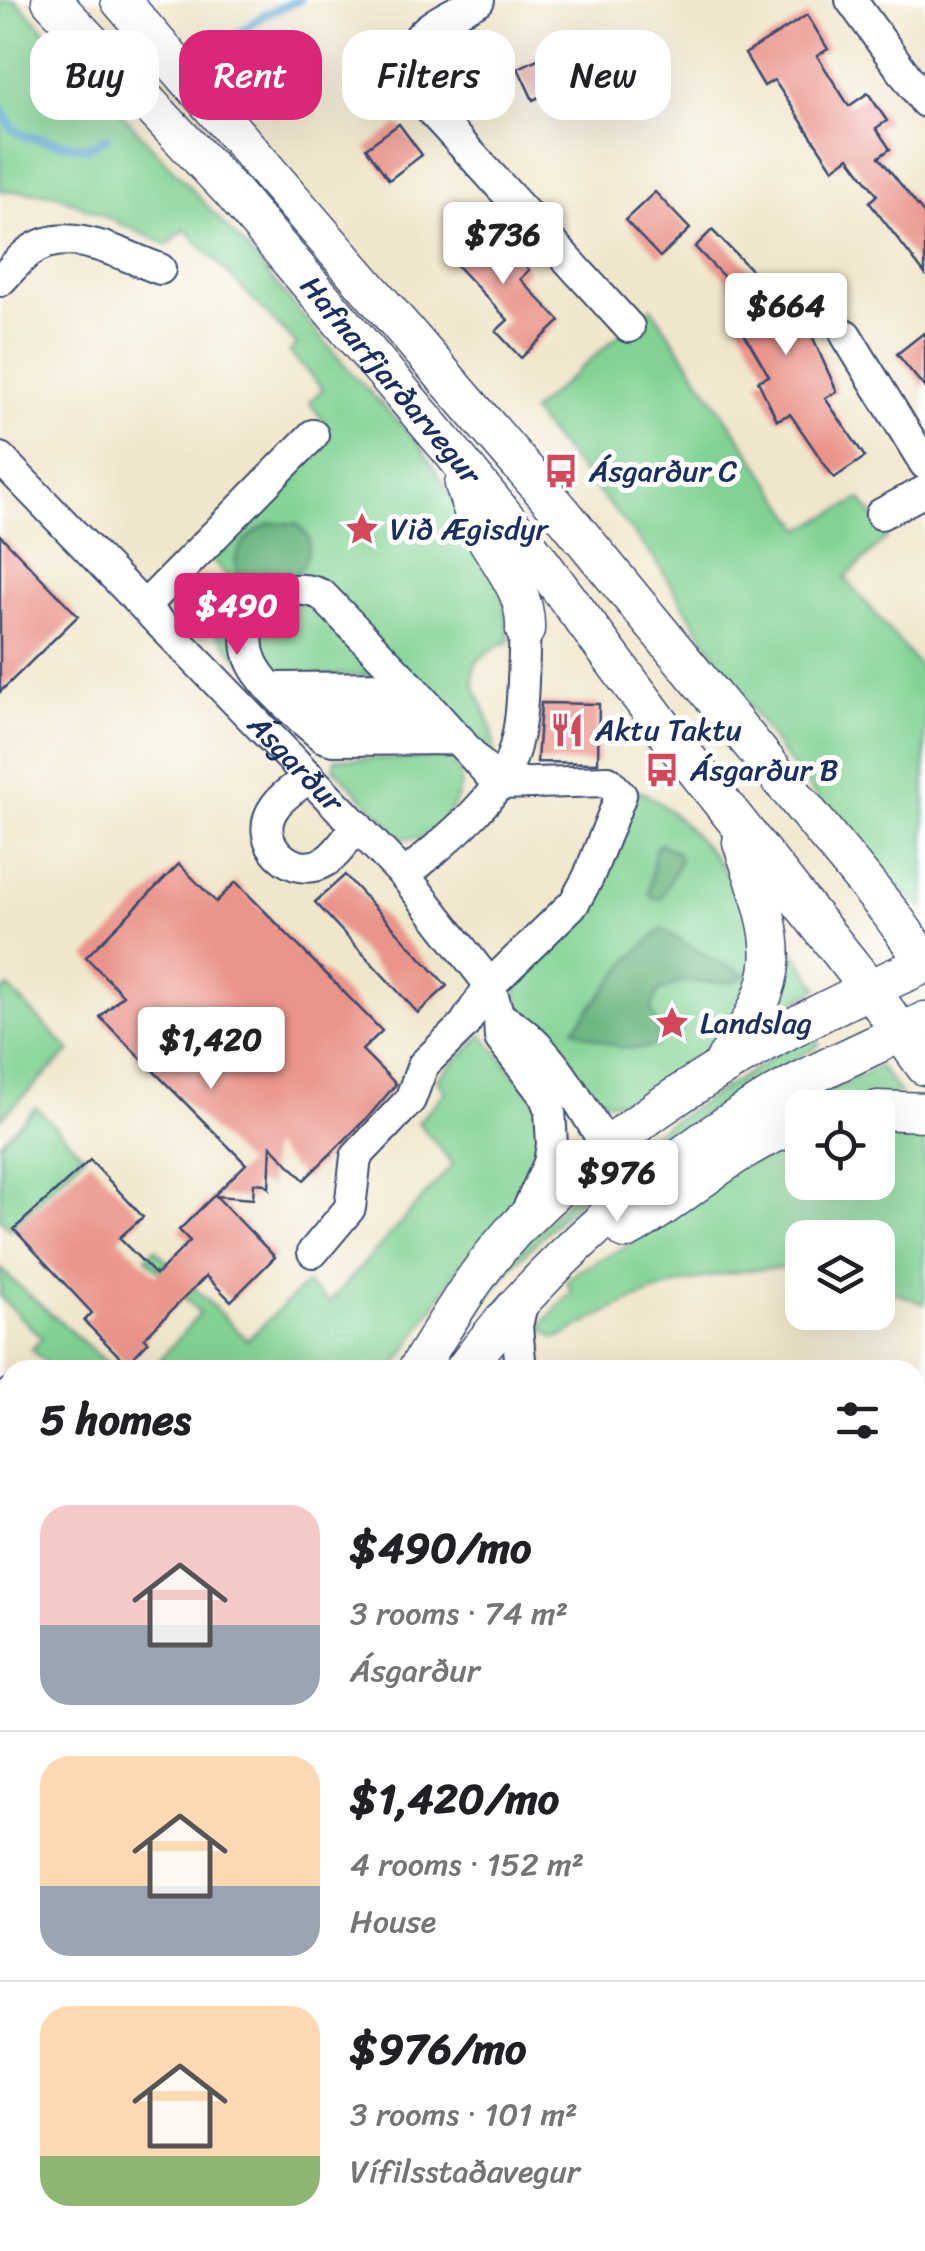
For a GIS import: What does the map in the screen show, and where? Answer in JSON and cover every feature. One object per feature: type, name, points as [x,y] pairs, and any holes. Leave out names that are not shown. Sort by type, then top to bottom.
[{"type":"main road","name":"Hafnarfjarðarvegur","points":[[52,0],[232,192],[453,453],[869,988],[912,1027],[925,1066]]},
{"type":"main road","name":"Hafnarfjarðarvegur","points":[[120,0],[563,514],[880,900],[925,963]]},
{"type":"main road","points":[[453,453],[479,526],[520,594],[525,630]]},
{"type":"main road","points":[[718,1068],[747,1030],[760,1004],[773,943],[735,820]]},
{"type":"main road","points":[[423,1360],[480,1273],[521,1223],[607,1147],[718,1068],[811,1016],[925,963]]},
{"type":"main road","points":[[472,1360],[568,1254],[694,1148],[773,1096],[912,1027]]},
{"type":"main road","points":[[895,1111],[925,1112]]},
{"type":"main road","points":[[568,1254],[602,1243],[636,1225],[717,1167],[785,1131]]},
{"type":"main road","points":[[530,1292],[554,1248],[604,1183],[609,1164],[607,1147]]},
{"type":"street","points":[[478,0],[428,27],[416,39],[410,54],[414,82],[427,106],[629,328]]},
{"type":"street","points":[[851,0],[925,102]]},
{"type":"street","points":[[0,281],[30,250],[51,242],[79,240],[160,269]]},
{"type":"street","points":[[846,334],[925,464]]},
{"type":"street","points":[[145,606],[313,435]]},
{"type":"street","name":"Ásgarður","points":[[0,458],[357,825],[404,876],[490,985],[500,1038],[544,1096],[552,1126],[549,1163],[521,1223]]},
{"type":"street","points":[[880,514],[925,491]]},
{"type":"street","points":[[458,739],[322,738],[252,662],[248,648],[250,626],[265,602],[283,591],[300,588],[333,604],[411,686],[498,784]]},
{"type":"street","points":[[404,876],[476,810],[498,784],[514,748],[525,630]]},
{"type":"street","points":[[273,688],[411,686]]},
{"type":"street","points":[[300,714],[434,712]]},
{"type":"street","points":[[310,777],[283,797],[269,817],[269,840],[276,852],[293,865],[316,866],[328,860],[357,825]]},
{"type":"street","points":[[312,1252],[350,1208],[356,1156],[410,1100],[423,1066],[464,1025],[490,985],[574,903],[621,795],[608,780],[498,784]]},
{"type":"street","points":[[499,1017],[516,1025],[533,1042],[574,1094],[607,1147]]},
{"type":"street","points":[[520,1360],[517,1326],[530,1292]]},
{"type":"green space","points":[[0,0],[16,0],[44,30],[30,30],[30,120],[127,120],[246,248],[351,373],[418,442],[500,576],[510,641],[488,652],[476,664],[473,677],[489,720],[493,755],[430,686],[289,581],[241,662],[215,631],[248,597],[208,556],[325,432],[323,420],[309,402],[323,389],[289,352],[297,345],[185,229],[168,245],[55,194],[0,190]]},
{"type":"green space","points":[[651,307],[802,529],[861,499],[887,537],[845,578],[925,673],[925,909],[877,872],[783,755],[655,559],[531,412]]},
{"type":"green space","points":[[271,523],[297,524],[309,538],[304,562],[282,583],[246,587],[236,568],[239,550],[253,534]]},
{"type":"green space","points":[[285,602],[320,606],[387,676],[279,674],[265,664],[258,650],[269,610]]},
{"type":"green space","points":[[451,758],[461,776],[457,797],[441,823],[416,839],[394,837],[391,827],[334,768],[335,759]]},
{"type":"green space","points":[[637,790],[683,823],[738,891],[748,913],[756,972],[742,1005],[704,1061],[661,1087],[615,1101],[593,1095],[565,1070],[527,1020],[517,993],[521,975],[533,956],[549,954],[589,911],[594,886]]},
{"type":"green space","points":[[660,844],[677,852],[680,860],[661,899],[654,899],[649,894],[655,849]]},
{"type":"green space","points":[[662,929],[713,960],[748,975],[732,982],[680,982],[658,992],[651,1009],[657,1025],[657,1045],[625,1048],[574,1029],[630,959]]},
{"type":"green space","points":[[788,943],[819,988],[773,1014]]},
{"type":"green space","points":[[8,987],[70,1051],[0,1119],[0,995]]},
{"type":"green space","points":[[813,1032],[819,1045],[690,1122],[625,1168],[624,1152]]},
{"type":"green space","points":[[483,1035],[538,1102],[543,1135],[526,1191],[461,1265],[399,1360],[160,1360],[200,1313],[146,1258],[155,1249],[247,1340],[306,1284],[329,1303],[453,1164],[418,1122],[446,1092],[437,1079]]},
{"type":"green space","points":[[879,1066],[900,1093],[895,1094],[895,1090],[831,1090]]},
{"type":"green space","points":[[36,1107],[84,1156],[10,1229],[0,1219],[0,1142]]},
{"type":"green space","points":[[895,1122],[925,1124],[925,1304],[895,1293],[895,1220],[785,1220],[785,1269],[738,1272],[678,1284],[620,1306],[564,1336],[555,1338],[540,1327],[572,1291],[566,1281],[629,1245],[736,1166],[785,1144],[785,1200],[895,1200]]},
{"type":"green space","points":[[577,1192],[581,1198],[514,1264],[483,1303],[450,1360],[443,1360],[519,1248]]},
{"type":"green space","points":[[0,1268],[104,1360],[43,1360],[32,1349],[42,1338],[0,1297]]},
{"type":"building","points":[[807,15],[828,49],[817,56],[849,106],[868,93],[887,121],[876,128],[890,149],[879,157],[925,215],[925,274],[869,202],[877,195],[849,157],[833,169],[774,80],[764,86],[745,54]]},
{"type":"building","points":[[535,60],[535,99],[533,100],[518,68]]},
{"type":"building","points":[[399,124],[422,155],[389,180],[366,148]]},
{"type":"building","points":[[655,192],[690,229],[660,257],[625,220]]},
{"type":"building","points":[[482,219],[529,270],[520,279],[560,321],[521,358],[496,331],[508,320],[445,253]]},
{"type":"building","points":[[712,230],[771,290],[783,283],[805,320],[837,392],[825,398],[865,457],[834,478],[790,414],[777,420],[758,381],[769,376],[732,313],[749,303],[695,247]]},
{"type":"building","points":[[925,332],[925,388],[897,354]]},
{"type":"building","points":[[0,535],[78,616],[0,692]]},
{"type":"building","points":[[541,703],[599,704],[598,763],[537,762]]},
{"type":"building","points":[[179,864],[216,902],[236,882],[382,1031],[362,1050],[396,1084],[304,1180],[271,1146],[269,1188],[254,1183],[253,1199],[216,1196],[275,1257],[231,1301],[206,1276],[144,1338],[148,1342],[131,1360],[123,1360],[84,1321],[92,1313],[14,1229],[90,1160],[143,1217],[119,1238],[156,1275],[190,1241],[179,1230],[246,1164],[100,1017],[123,995],[86,957]]},
{"type":"building","points":[[345,875],[447,986],[418,1013],[315,902]]},
{"type":"waterway","points":[[244,30],[264,15],[299,0]]},
{"type":"waterway","points":[[0,106],[13,129],[26,136],[86,148],[107,138]]},
{"type":"place","name":"Ásgarður C","points":[[561,471]]},
{"type":"place","name":"Við Ægisdyr","points":[[362,529]]},
{"type":"place","name":"Aktu Taktu","points":[[567,730]]},
{"type":"place","name":"Ásgarður B","points":[[662,770]]},
{"type":"place","name":"Landslag","points":[[672,1023]]}]
